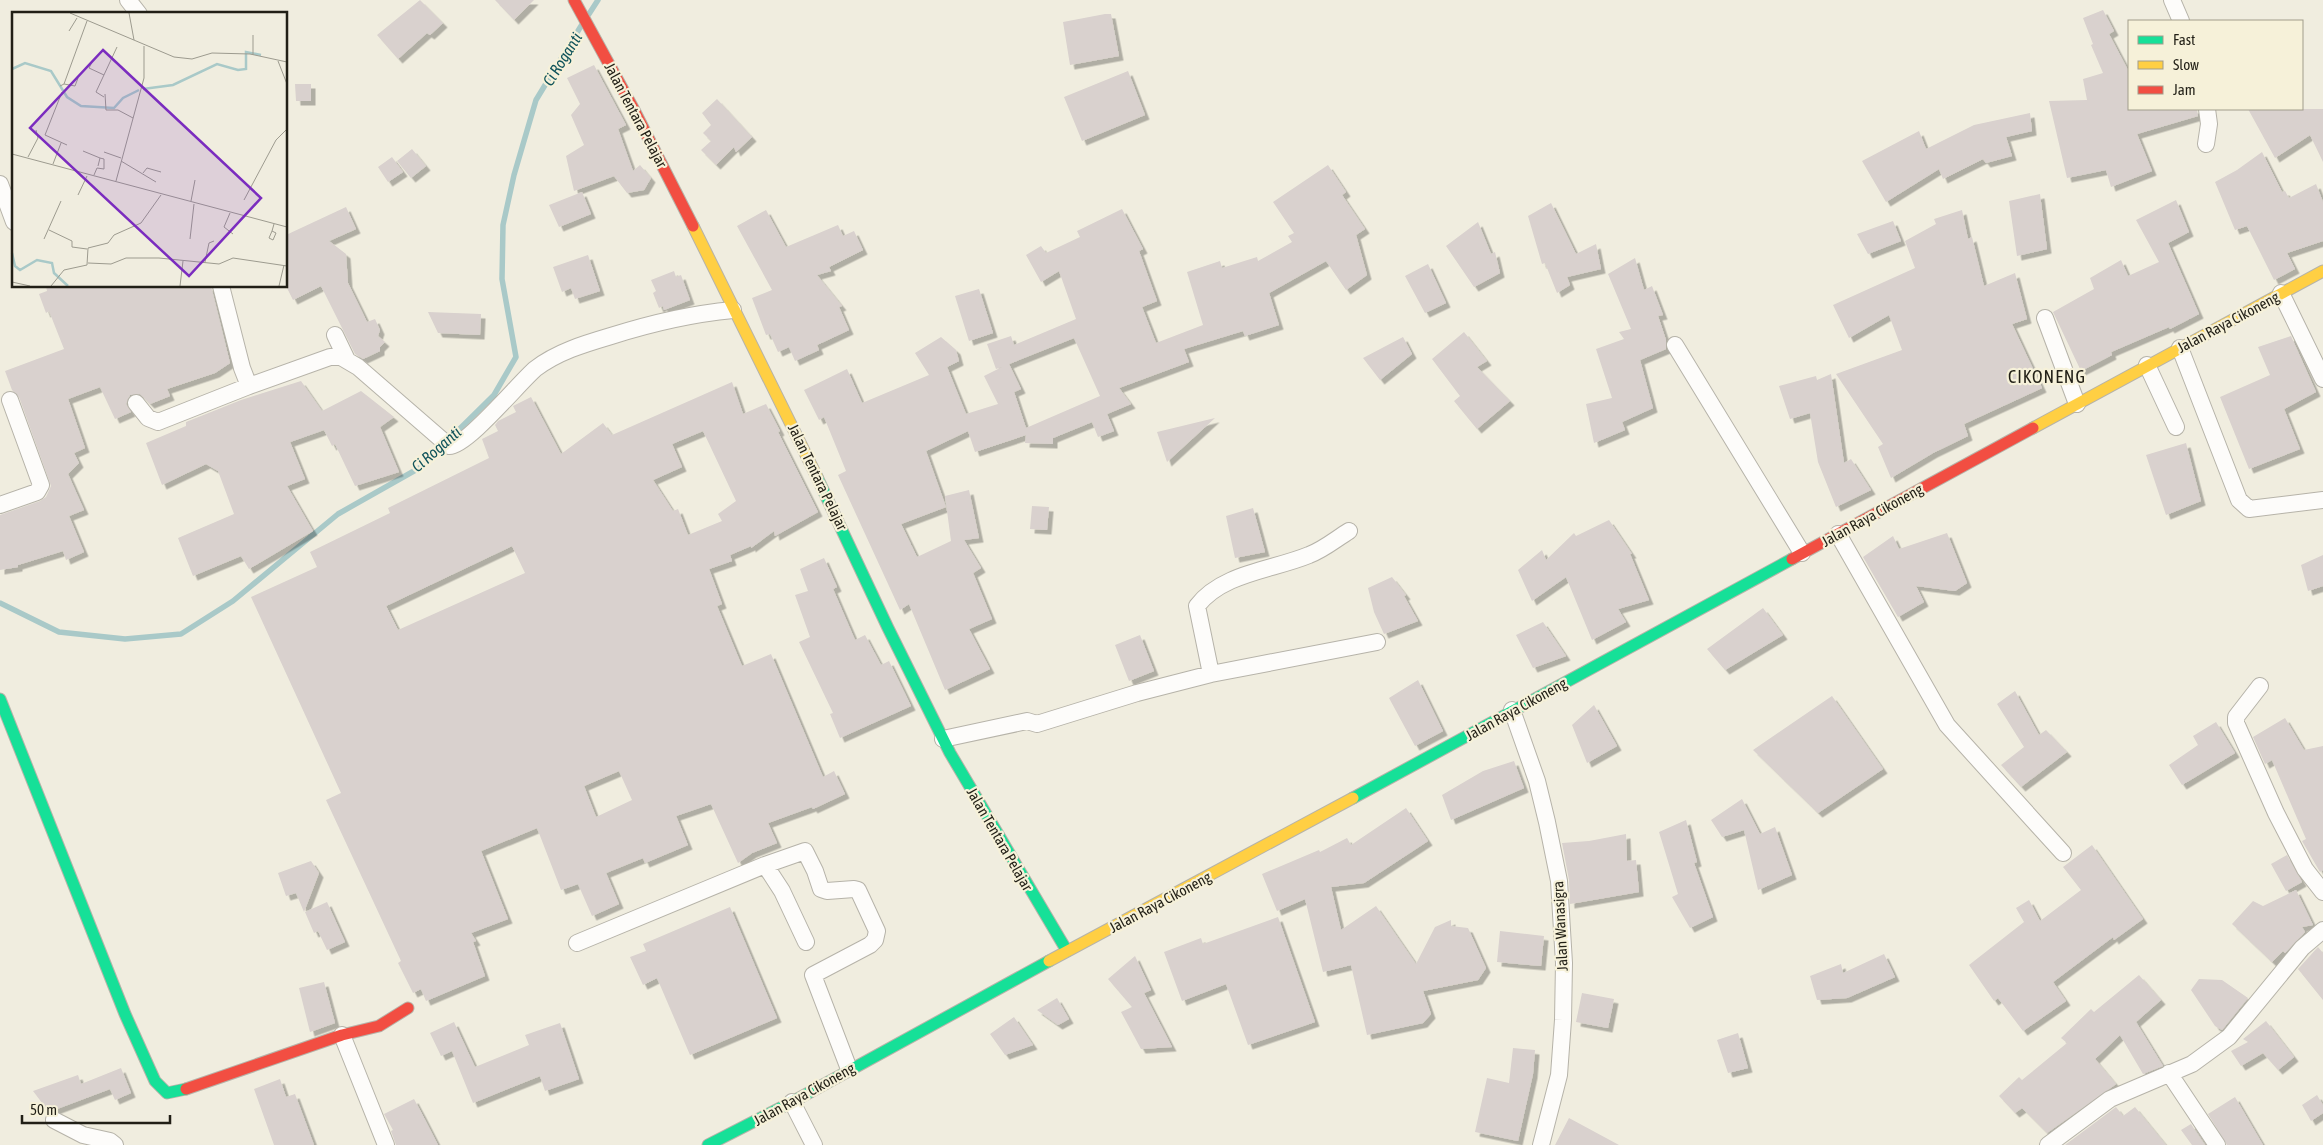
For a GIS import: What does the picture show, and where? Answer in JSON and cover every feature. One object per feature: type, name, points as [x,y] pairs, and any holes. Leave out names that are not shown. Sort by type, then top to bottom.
[{"type":"main road","name":"Jalan Tentara Pelajar","points":[[575,3],[667,174],[733,310],[796,431],[888,628],[943,739],[1024,883],[1068,951]]},
{"type":"main road","name":"Jalan Raya Cikoneng","points":[[708,1145],[792,1102],[849,1069],[1274,841],[2323,271]]},
{"type":"main road","points":[[0,699],[125,1014],[155,1080],[162,1089],[167,1092],[194,1088],[342,1035],[379,1026],[408,1008]]},
{"type":"street","points":[[128,0],[137,12]]},
{"type":"street","points":[[2172,0],[2181,20]]},
{"type":"street","points":[[2206,144],[2209,124],[2207,110]]},
{"type":"street","points":[[0,184],[12,217]]},
{"type":"street","points":[[222,288],[242,368],[249,386]]},
{"type":"street","points":[[2281,293],[2323,379]]},
{"type":"street","points":[[136,403],[148,418],[158,422],[249,386],[336,356],[346,360],[390,394],[443,441],[458,445],[516,387],[550,358],[580,345],[662,320],[733,310]]},
{"type":"street","points":[[2045,318],[2077,404]]},
{"type":"street","points":[[335,335],[346,360]]},
{"type":"street","points":[[1675,345],[1802,553]]},
{"type":"street","points":[[2180,348],[2239,500],[2245,507],[2249,509],[2323,500]]},
{"type":"street","points":[[2147,366],[2176,428]]},
{"type":"street","points":[[0,505],[38,492],[41,485],[10,400]]},
{"type":"street","points":[[1211,674],[1197,606],[1203,598],[1224,584],[1311,555],[1349,531]]},
{"type":"street","points":[[1838,534],[1947,725],[2063,853]]},
{"type":"street","points":[[943,739],[1027,721],[1037,724],[1137,693],[1211,674],[1377,642]]},
{"type":"street","points":[[2260,686],[2236,717],[2236,723],[2280,821],[2305,869],[2323,892]]},
{"type":"street","name":"Jalan Wanasigra","points":[[1512,710],[1537,781],[1548,822],[1559,881],[1564,963],[1563,1020],[1559,1076],[1541,1145]]},
{"type":"street","points":[[577,943],[765,864],[805,851],[821,889],[827,891],[858,890],[874,923],[877,935],[870,945],[813,974],[849,1069]]},
{"type":"street","points":[[765,864],[782,891],[806,942]]},
{"type":"street","points":[[2048,1145],[2110,1099],[2192,1064],[2229,1037],[2302,948],[2323,930]]},
{"type":"street","points":[[342,1035],[386,1145]]},
{"type":"street","points":[[2169,1073],[2217,1145]]},
{"type":"street","points":[[792,1102],[814,1145]]},
{"type":"street","points":[[54,1120],[83,1134],[110,1141],[115,1145]]},
{"type":"building","points":[[420,0],[443,23],[430,35],[427,33],[398,59],[377,35]]},
{"type":"building","points":[[495,0],[534,0],[514,20]]},
{"type":"building","points":[[2103,10],[2114,31],[2109,34],[2128,70],[2128,110],[2197,110],[2198,116],[2137,134],[2152,171],[2111,187],[2106,170],[2067,178],[2049,101],[2087,100],[2083,79],[2103,73],[2091,45],[2093,44],[2083,18]]},
{"type":"building","points":[[1111,14],[1119,56],[1070,65],[1063,22]]},
{"type":"building","points":[[594,65],[626,125],[618,129],[633,171],[640,165],[651,178],[644,190],[627,193],[614,176],[574,191],[566,156],[584,145],[571,115],[580,104],[567,78]]},
{"type":"building","points":[[1128,71],[1145,115],[1082,141],[1064,97]]},
{"type":"building","points":[[295,84],[311,84],[311,101],[296,101]]},
{"type":"building","points":[[717,99],[752,137],[736,152],[734,147],[716,165],[701,150],[711,141],[703,133],[711,125],[702,113]]},
{"type":"building","points":[[2323,109],[2323,162],[2310,135],[2275,158],[2249,110]]},
{"type":"building","points":[[2030,113],[2032,131],[2006,137],[2012,156],[1986,163],[1983,159],[1943,179],[1939,169],[1886,202],[1862,161],[1919,131],[1926,149],[1974,125]]},
{"type":"building","points":[[412,149],[426,166],[411,178],[397,161]]},
{"type":"building","points":[[2262,152],[2282,192],[2285,191],[2289,198],[2316,184],[2323,202],[2323,241],[2287,253],[2295,269],[2274,280],[2247,226],[2235,230],[2215,182],[2237,170]]},
{"type":"building","points":[[392,157],[403,172],[388,182],[378,167]]},
{"type":"building","points":[[1328,165],[1346,192],[1342,195],[1365,229],[1356,235],[1367,275],[1346,290],[1326,261],[1269,293],[1279,325],[1245,336],[1243,331],[1184,349],[1189,362],[1119,388],[1131,404],[1107,414],[1114,431],[1098,437],[1092,422],[1053,438],[1053,444],[1025,443],[1026,435],[975,452],[968,431],[926,451],[946,507],[901,524],[917,557],[951,541],[945,496],[969,490],[979,538],[964,540],[981,568],[973,573],[992,619],[969,629],[990,669],[945,690],[909,604],[900,610],[838,475],[846,471],[824,417],[819,420],[804,390],[847,369],[862,403],[929,375],[915,353],[941,337],[956,350],[959,361],[947,367],[966,414],[998,404],[984,376],[1002,367],[996,369],[987,344],[1011,336],[1014,345],[1076,319],[1059,271],[1041,282],[1026,255],[1041,246],[1046,253],[1080,237],[1077,231],[1122,209],[1143,249],[1139,251],[1157,301],[1142,307],[1156,343],[1203,325],[1187,272],[1220,261],[1222,268],[1257,257],[1258,261],[1292,242],[1288,236],[1294,233],[1273,202]],"holes":[[[1074,338],[1100,396],[1026,428],[1014,392],[1021,389],[1009,364]]]},
{"type":"building","points":[[582,192],[591,214],[559,227],[549,205]]},
{"type":"building","points":[[2040,194],[2047,249],[2017,256],[2009,201]]},
{"type":"building","points":[[2176,200],[2189,232],[2168,243],[2199,314],[2170,329],[2169,327],[2111,352],[2112,355],[2081,371],[2053,312],[2094,289],[2090,278],[2121,260],[2128,276],[2159,262],[2136,220]]},
{"type":"building","points":[[1551,203],[1576,254],[1596,244],[1601,269],[1567,277],[1570,285],[1557,293],[1545,263],[1542,264],[1528,216]]},
{"type":"building","points":[[346,207],[356,229],[329,241],[346,254],[348,283],[367,322],[375,319],[380,330],[378,336],[385,342],[380,347],[380,351],[363,359],[355,354],[321,286],[293,300],[287,288],[288,234]]},
{"type":"building","points":[[766,210],[786,247],[838,225],[843,236],[854,231],[863,250],[829,267],[831,271],[817,275],[842,306],[839,307],[849,330],[817,345],[819,350],[795,361],[789,347],[778,352],[770,334],[766,335],[752,298],[772,290],[737,226]]},
{"type":"building","points":[[1962,210],[1968,239],[1972,237],[1984,286],[2015,273],[2027,319],[2012,324],[2042,388],[1964,424],[1968,436],[1933,453],[1891,478],[1878,447],[1883,444],[1836,374],[1902,350],[1889,315],[1849,338],[1833,305],[1915,268],[1905,241],[1936,224],[1934,219]]},
{"type":"building","points":[[1893,221],[1901,241],[1868,254],[1857,234]]},
{"type":"building","points":[[1478,222],[1491,254],[1495,252],[1500,273],[1474,287],[1446,246]]},
{"type":"building","points":[[588,255],[600,291],[575,299],[571,288],[562,292],[553,267]]},
{"type":"building","points":[[1635,258],[1644,290],[1652,286],[1663,315],[1658,316],[1666,340],[1666,349],[1640,360],[1653,408],[1622,422],[1625,430],[1594,443],[1586,404],[1612,398],[1596,349],[1624,339],[1619,332],[1631,329],[1608,274]]},
{"type":"building","points":[[1428,264],[1446,303],[1425,313],[1405,276]]},
{"type":"building","points":[[674,271],[676,277],[681,275],[690,300],[664,310],[663,306],[659,308],[653,293],[656,291],[651,280]]},
{"type":"building","points":[[46,288],[211,288],[230,363],[215,373],[167,389],[170,396],[150,404],[140,394],[130,395],[126,404],[131,412],[115,419],[100,387],[68,399],[85,448],[74,453],[79,463],[68,474],[84,510],[69,516],[84,552],[66,560],[63,551],[18,565],[18,567],[0,570],[0,515],[40,501],[46,497],[51,486],[19,397],[12,390],[5,371],[64,349],[49,311],[46,313],[39,294],[47,291]]},
{"type":"building","points":[[979,289],[993,333],[969,341],[955,296]]},
{"type":"building","points":[[428,312],[481,314],[480,335],[438,333]]},
{"type":"building","points":[[1464,332],[1487,361],[1477,367],[1510,401],[1477,429],[1454,401],[1460,396],[1432,359]]},
{"type":"building","points":[[2291,336],[2316,392],[2284,409],[2300,449],[2249,469],[2220,397],[2270,375],[2258,347]]},
{"type":"building","points":[[1403,337],[1412,354],[1380,380],[1363,358]]},
{"type":"building","points":[[1831,374],[1844,463],[1851,459],[1871,490],[1836,507],[1818,462],[1810,413],[1790,419],[1779,386],[1816,376],[1817,380]]},
{"type":"building","points":[[301,381],[322,411],[361,391],[394,417],[380,427],[399,472],[355,486],[335,444],[332,446],[324,430],[290,442],[305,479],[287,486],[313,531],[249,569],[241,556],[193,576],[178,538],[234,514],[218,471],[206,464],[162,485],[146,443],[186,426],[186,422],[241,400]]},
{"type":"building","points":[[732,382],[743,414],[766,404],[818,512],[775,536],[774,531],[751,548],[751,546],[730,555],[732,561],[709,569],[722,604],[717,606],[742,666],[771,654],[823,777],[834,771],[845,794],[813,809],[812,807],[768,823],[777,843],[752,853],[738,863],[711,804],[676,816],[688,845],[645,863],[643,858],[606,873],[619,904],[592,916],[578,884],[561,890],[537,828],[481,851],[508,919],[471,933],[476,941],[473,942],[485,976],[426,1001],[421,989],[413,993],[398,963],[401,961],[326,800],[341,793],[251,597],[317,567],[310,552],[390,513],[388,508],[489,458],[482,439],[498,431],[495,425],[498,421],[516,412],[513,406],[531,397],[561,454],[603,423],[612,435]],"holes":[[[703,431],[736,501],[718,514],[722,521],[688,535],[678,509],[673,511],[653,480],[682,467],[672,444]],[[512,546],[525,573],[398,630],[386,606]],[[619,771],[632,800],[596,817],[584,786]]]},
{"type":"building","points":[[1215,418],[1167,462],[1157,432]]},
{"type":"building","points":[[2186,443],[2201,501],[2166,515],[2146,455]]},
{"type":"building","points":[[1032,506],[1049,507],[1047,530],[1030,529]]},
{"type":"building","points":[[1253,508],[1265,552],[1235,558],[1226,516]]},
{"type":"building","points":[[1609,520],[1632,554],[1630,554],[1649,600],[1618,609],[1626,622],[1592,640],[1566,577],[1532,601],[1518,570],[1542,550],[1546,560],[1574,533],[1576,536]]},
{"type":"building","points":[[1947,533],[1967,583],[1955,591],[1916,586],[1924,602],[1898,617],[1863,557],[1893,536],[1899,549]]},
{"type":"building","points":[[2323,555],[2323,586],[2308,591],[2301,565]]},
{"type":"building","points":[[824,558],[837,587],[833,589],[855,640],[865,635],[881,665],[889,661],[911,706],[840,738],[830,714],[833,713],[799,642],[810,637],[795,595],[808,591],[800,569]]},
{"type":"building","points":[[1392,577],[1406,595],[1404,596],[1418,621],[1384,634],[1374,612],[1368,588]]},
{"type":"building","points":[[1763,608],[1783,635],[1725,670],[1707,649]]},
{"type":"building","points":[[1543,622],[1566,656],[1533,668],[1516,635]]},
{"type":"building","points":[[1140,635],[1154,671],[1129,681],[1115,645]]},
{"type":"building","points":[[1418,680],[1443,731],[1415,746],[1389,698]]},
{"type":"building","points":[[2015,691],[2039,735],[2046,730],[2067,752],[2021,787],[2001,765],[2024,747],[1997,704]]},
{"type":"building","points":[[1832,696],[1883,769],[1818,813],[1753,750]]},
{"type":"building","points":[[1594,705],[1617,746],[1587,763],[1572,725]]},
{"type":"building","points":[[2285,718],[2304,750],[2323,746],[2323,870],[2320,872],[2302,841],[2306,839],[2272,760],[2265,764],[2253,737]]},
{"type":"building","points":[[2216,722],[2235,753],[2182,785],[2169,765],[2198,745],[2193,736]]},
{"type":"building","points":[[1514,761],[1524,788],[1451,820],[1442,795],[1483,771]]},
{"type":"building","points":[[1742,799],[1760,834],[1775,827],[1792,875],[1758,890],[1744,830],[1722,837],[1711,820]]},
{"type":"building","points":[[1406,808],[1428,841],[1364,883],[1331,887],[1341,930],[1376,906],[1416,964],[1435,927],[1451,920],[1451,926],[1468,928],[1486,968],[1478,980],[1423,991],[1431,1014],[1423,1023],[1367,1035],[1351,965],[1323,972],[1305,899],[1277,911],[1262,874],[1319,850],[1320,852],[1347,838],[1351,845]]},
{"type":"building","points":[[1686,820],[1697,862],[1694,863],[1713,917],[1690,928],[1672,897],[1678,894],[1659,832]]},
{"type":"building","points":[[1626,834],[1627,861],[1636,860],[1639,892],[1570,904],[1569,880],[1562,843],[1589,841]]},
{"type":"building","points":[[2092,845],[2143,919],[2114,940],[2113,937],[2053,982],[2066,1001],[2023,1031],[1998,998],[1994,1001],[1969,965],[2024,922],[2016,908],[2029,900],[2040,921],[2081,890],[2063,867]]},
{"type":"building","points":[[2287,855],[2302,882],[2286,891],[2271,864]]},
{"type":"building","points":[[311,861],[319,873],[304,912],[296,893],[286,896],[278,873]]},
{"type":"building","points":[[2296,890],[2313,925],[2302,927],[2305,932],[2285,953],[2283,951],[2272,962],[2232,924],[2253,901],[2263,906]]},
{"type":"building","points":[[327,902],[345,942],[327,950],[318,931],[314,933],[305,912]]},
{"type":"building","points":[[730,907],[777,1018],[690,1055],[657,978],[643,985],[630,957],[646,951],[643,944]]},
{"type":"building","points":[[1278,917],[1315,1022],[1248,1045],[1226,984],[1182,1001],[1164,952],[1201,938],[1203,944]]},
{"type":"building","points":[[1500,931],[1544,936],[1541,966],[1497,962]]},
{"type":"building","points":[[2318,947],[2323,953],[2323,1000],[2298,969]]},
{"type":"building","points":[[1884,954],[1895,977],[1847,998],[1817,1000],[1810,976],[1841,964],[1843,973]]},
{"type":"building","points":[[1135,956],[1151,990],[1144,993],[1172,1047],[1141,1049],[1121,1012],[1132,1007],[1108,979]]},
{"type":"building","points":[[2139,975],[2161,1000],[2136,1022],[2163,1066],[2143,1074],[2120,1035],[2095,1059],[2116,1084],[2112,1087],[2047,1133],[2022,1108],[2015,1113],[1999,1096],[2019,1077],[2022,1080],[2067,1043],[2061,1038],[2091,1009],[2094,1012]]},
{"type":"building","points":[[2199,979],[2222,980],[2248,998],[2222,1030],[2215,1026],[2191,990]]},
{"type":"building","points":[[324,982],[335,1023],[310,1032],[299,988]]},
{"type":"building","points":[[1582,993],[1614,999],[1608,1028],[1576,1022]]},
{"type":"building","points":[[1057,998],[1069,1019],[1058,1025],[1037,1010]]},
{"type":"building","points":[[1014,1017],[1033,1045],[1005,1055],[990,1034]]},
{"type":"building","points":[[2266,1021],[2294,1057],[2278,1070],[2263,1053],[2241,1066],[2231,1051],[2248,1042],[2243,1039]]},
{"type":"building","points":[[454,1022],[475,1067],[529,1045],[525,1035],[560,1023],[579,1079],[545,1091],[540,1076],[473,1103],[452,1051],[441,1056],[430,1033]]},
{"type":"building","points":[[1738,1033],[1748,1068],[1728,1073],[1717,1040]]},
{"type":"building","points":[[1513,1048],[1535,1050],[1533,1074],[1518,1141],[1475,1132],[1487,1078],[1509,1083]]},
{"type":"building","points":[[121,1068],[131,1093],[115,1100],[110,1089],[49,1112],[33,1091],[78,1075],[81,1084]]},
{"type":"building","points":[[280,1079],[286,1097],[295,1094],[314,1145],[274,1145],[254,1089]]},
{"type":"building","points":[[2317,1095],[2323,1105],[2323,1113],[2311,1121],[2302,1105]]},
{"type":"building","points":[[2235,1097],[2263,1145],[2227,1145],[2208,1114]]},
{"type":"building","points":[[414,1099],[438,1145],[396,1145],[391,1131],[393,1130],[384,1114]]},
{"type":"building","points":[[2116,1107],[2123,1116],[2135,1107],[2166,1145],[2065,1145]]},
{"type":"building","points":[[1569,1118],[1619,1145],[1555,1145]]},
{"type":"building","points":[[2191,1124],[2205,1145],[2192,1145],[2181,1130]]},
{"type":"waterway","name":"Ci Roganti","points":[[589,14],[598,0]]},
{"type":"waterway","name":"Ci Roganti","points":[[0,603],[59,632],[125,639],[181,634],[233,601],[338,514],[421,467],[494,395],[516,357],[502,279],[503,225],[514,175],[536,100],[581,26]]},
{"type":"traffic: fast","points":[[817,477],[888,628],[950,753],[1067,951]]},
{"type":"traffic: fast","points":[[1353,798],[1792,559]]},
{"type":"traffic: fast","points":[[0,699],[125,1014],[155,1081],[167,1093],[186,1089]]},
{"type":"traffic: fast","points":[[708,1145],[792,1102],[1049,961]]},
{"type":"traffic: slow","points":[[693,226],[817,477]]},
{"type":"traffic: slow","points":[[2033,428],[2323,271]]},
{"type":"traffic: slow","points":[[1049,961],[1353,798]]},
{"type":"traffic: jam","points":[[574,0],[633,108],[693,226]]},
{"type":"traffic: jam","points":[[1792,559],[2033,428]]},
{"type":"traffic: jam","points":[[186,1089],[342,1035],[379,1026],[408,1008]]},
{"type":"district","name":"CIKONENG","points":[[2047,376]]}]
